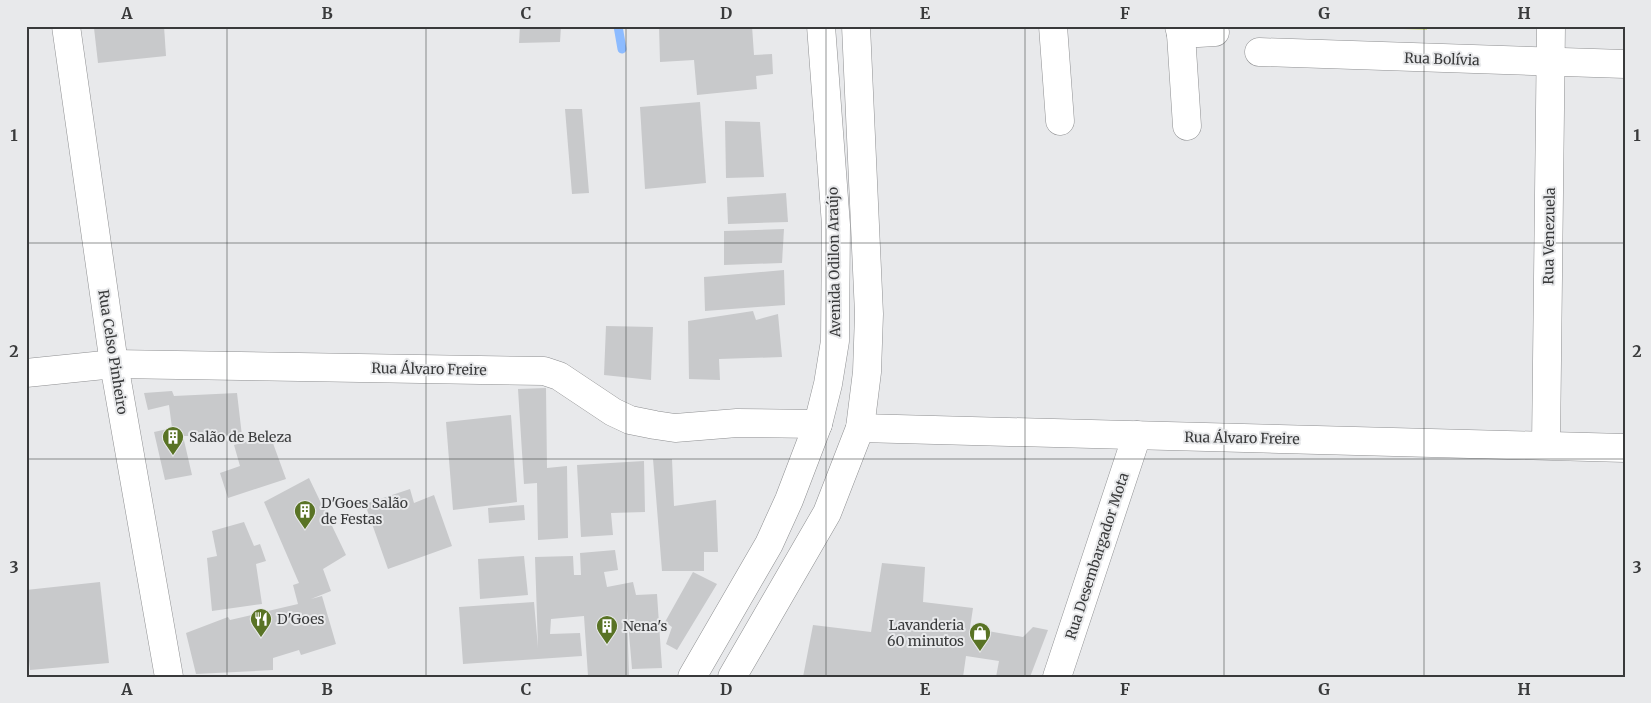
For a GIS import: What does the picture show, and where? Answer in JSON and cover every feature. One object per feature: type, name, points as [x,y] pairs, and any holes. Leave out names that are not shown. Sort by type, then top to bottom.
[{"type":"street","name":"Rua Celso Pinheiro","points":[[66,26],[114,364],[169,677]]},
{"type":"street","name":"Avenida Odilon Araújo","points":[[692,677],[769,544],[789,500],[818,424],[828,384],[835,341],[837,294],[836,225],[820,26]]},
{"type":"street","points":[[732,677],[827,513],[860,428],[867,372],[869,314],[856,26]]},
{"type":"street","points":[[1053,26],[1060,120]]},
{"type":"street","name":"Rua Venezuela","points":[[1546,445],[1552,26]]},
{"type":"street","points":[[1187,126],[1180,30],[1215,32]]},
{"type":"street","name":"Rua Bolívia","points":[[1259,52],[1625,64]]},
{"type":"street","name":"Rua Álvaro Freire","points":[[26,373],[114,364],[544,371],[558,376],[614,412],[630,420],[655,425],[675,428],[737,423],[818,424]]},
{"type":"street","name":"Rua Álvaro Freire","points":[[860,428],[1625,448]]},
{"type":"street","name":"Rua Desembargador Mota","points":[[1057,677],[1138,435]]},
{"type":"green space","points":[[1333,26],[1427,26],[1427,30]]},
{"type":"building","points":[[111,26],[164,26],[166,56],[98,63],[94,28]]},
{"type":"building","points":[[520,26],[561,26],[560,42],[519,43]]},
{"type":"building","points":[[659,26],[752,26],[754,55],[772,54],[773,74],[756,76],[757,89],[697,95],[694,60],[660,62]]},
{"type":"building","points":[[700,102],[706,183],[645,189],[640,107]]},
{"type":"building","points":[[565,109],[582,109],[589,193],[572,194]]},
{"type":"building","points":[[725,121],[760,122],[764,177],[726,178]]},
{"type":"building","points":[[786,193],[788,222],[728,224],[727,197]]},
{"type":"building","points":[[784,229],[782,263],[724,265],[724,231]]},
{"type":"building","points":[[784,270],[785,305],[705,311],[704,277]]},
{"type":"building","points":[[753,311],[756,320],[778,314],[782,357],[719,359],[720,380],[689,379],[688,321]]},
{"type":"building","points":[[606,326],[653,327],[651,380],[604,375]]},
{"type":"building","points":[[546,388],[547,468],[567,466],[568,538],[538,540],[537,483],[524,484],[518,389]]},
{"type":"building","points":[[172,391],[174,396],[237,393],[242,436],[183,436],[192,475],[165,480],[154,432],[172,428],[169,405],[148,410],[144,393]]},
{"type":"building","points":[[511,415],[517,502],[453,510],[446,422]]},
{"type":"building","points":[[270,435],[286,479],[228,498],[220,473],[240,466],[234,445]]},
{"type":"building","points":[[653,459],[672,459],[674,506],[716,500],[718,552],[704,552],[704,571],[662,571]]},
{"type":"building","points":[[644,461],[645,512],[611,513],[613,535],[581,537],[577,465]]},
{"type":"building","points":[[309,478],[346,555],[323,569],[331,591],[311,599],[322,596],[336,644],[301,655],[299,650],[273,658],[273,670],[196,674],[186,633],[228,617],[230,620],[298,604],[293,585],[299,583],[264,502]]},
{"type":"building","points":[[410,489],[414,503],[434,495],[452,546],[388,569],[365,504]]},
{"type":"building","points":[[524,505],[525,520],[489,523],[488,508]]},
{"type":"building","points":[[244,522],[254,546],[260,544],[266,561],[256,564],[262,604],[212,611],[207,558],[217,556],[212,531]]},
{"type":"building","points":[[615,550],[618,570],[604,572],[607,587],[633,582],[636,595],[657,594],[662,668],[632,669],[627,610],[629,677],[588,676],[584,616],[551,619],[550,634],[580,633],[582,656],[463,664],[459,607],[534,602],[538,648],[535,557],[573,556],[574,575],[581,575],[580,553]]},
{"type":"building","points":[[524,556],[528,595],[480,599],[478,559]]},
{"type":"building","points":[[882,563],[925,567],[923,602],[973,608],[970,628],[1023,637],[1033,627],[1048,630],[1030,677],[996,677],[999,661],[966,656],[963,677],[803,677],[813,625],[871,632]]},
{"type":"building","points":[[693,572],[717,584],[677,650],[666,644],[672,627],[665,622]]},
{"type":"building","points":[[100,582],[109,663],[30,670],[26,634],[26,590]]},
{"type":"waterway","points":[[618,26],[622,49]]},
{"type":"place","name":"Salão de Beleza","points":[[173,456]]},
{"type":"place","name":"D'Goes Salão de Festas","points":[[305,530]]},
{"type":"place","name":"D'Goes","points":[[261,638]]},
{"type":"place","name":"Nena's","points":[[607,645]]},
{"type":"place","name":"Lavanderia 60 minutos","points":[[980,652]]}]
